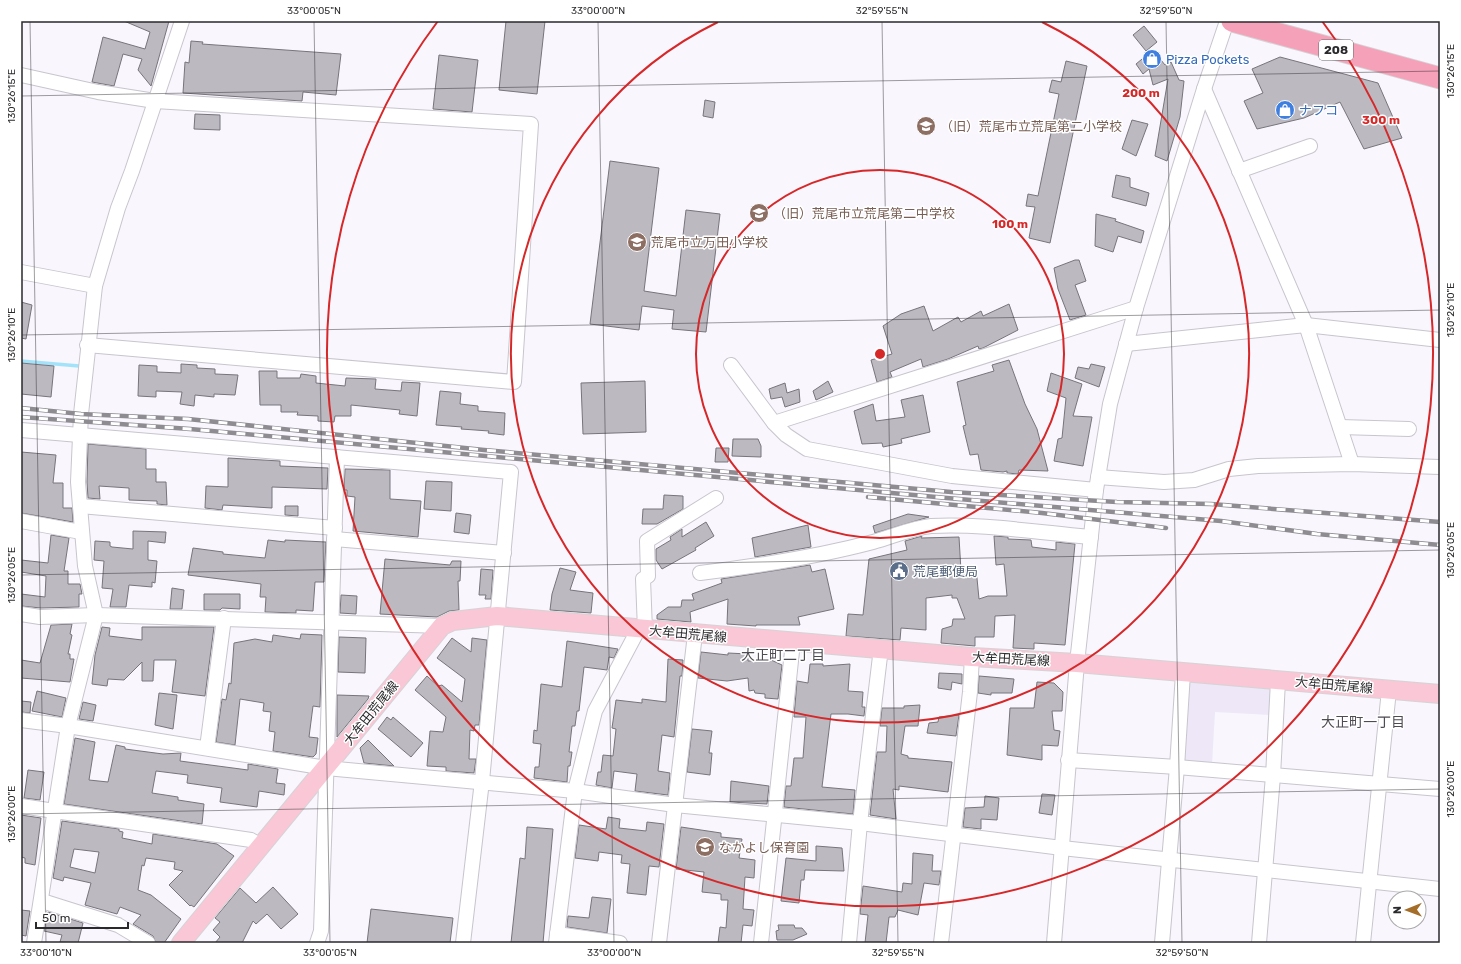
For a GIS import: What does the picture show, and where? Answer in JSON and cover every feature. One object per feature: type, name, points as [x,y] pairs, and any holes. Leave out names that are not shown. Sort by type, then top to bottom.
[{"type":"highway","name":"208","points":[[1232,21],[1440,78]]},
{"type":"main road","name":"大牟田荒尾線","points":[[181,943],[442,626],[453,621],[497,616],[642,630],[881,648],[972,657],[1078,663],[1440,694]]},
{"type":"street","points":[[34,943],[42,901],[68,726],[96,615],[81,532],[79,435],[94,286],[118,208],[132,171],[182,21]]},
{"type":"street","points":[[1054,943],[1068,760],[1091,537],[1097,484],[1110,404],[1136,308],[1204,89],[1227,21]]},
{"type":"street","points":[[21,75],[98,92],[155,101],[530,124],[514,382],[87,345]]},
{"type":"street","points":[[1204,89],[1306,325],[1352,464]]},
{"type":"street","points":[[1239,171],[1310,146]]},
{"type":"street","points":[[21,272],[94,286]]},
{"type":"street","points":[[774,423],[1136,308]]},
{"type":"street","points":[[1126,344],[1306,325],[1440,340]]},
{"type":"street","points":[[731,365],[774,423],[786,435],[806,449],[952,476],[1097,484],[1194,480],[1229,469],[1258,466],[1352,464],[1440,467]]},
{"type":"street","points":[[1340,427],[1409,429]]},
{"type":"street","points":[[21,430],[511,472],[482,781],[463,943]]},
{"type":"street","points":[[317,943],[321,930],[337,457]]},
{"type":"street","points":[[620,943],[557,938],[575,791],[595,711],[642,630],[642,579],[648,576],[647,541],[716,498]]},
{"type":"street","points":[[80,506],[504,553]]},
{"type":"street","points":[[21,522],[81,532]]},
{"type":"street","points":[[700,573],[770,564],[873,542],[930,526],[960,526],[1091,537]]},
{"type":"street","points":[[21,614],[40,617],[96,615],[331,621],[442,626]]},
{"type":"street","points":[[207,748],[224,618]]},
{"type":"street","points":[[659,943],[695,634]]},
{"type":"street","points":[[761,943],[793,642]]},
{"type":"street","points":[[849,943],[860,823],[881,648]]},
{"type":"street","points":[[941,943],[970,692],[972,657]]},
{"type":"street","points":[[1162,943],[1178,767],[1183,673]]},
{"type":"street","points":[[1259,943],[1273,776],[1278,681]]},
{"type":"street","points":[[1363,943],[1389,690]]},
{"type":"street","points":[[21,720],[68,726],[326,768],[482,781],[575,791],[675,805],[860,823],[1062,848],[1440,889]]},
{"type":"street","points":[[1068,760],[1178,767],[1440,789]]},
{"type":"street","points":[[21,806],[251,840],[261,846]]},
{"type":"street","points":[[42,901],[118,925],[148,943]]},
{"type":"shaded area","points":[[1187,677],[1273,684],[1271,715],[1215,712],[1212,764],[1182,762]]},
{"type":"building","points":[[124,21],[169,21],[151,86],[138,70],[142,59],[123,54],[114,86],[92,82],[103,37],[145,49],[150,32]]},
{"type":"building","points":[[506,21],[545,21],[537,94],[499,90]]},
{"type":"building","points":[[1144,26],[1157,42],[1146,51],[1133,35]]},
{"type":"building","points":[[191,41],[203,42],[202,44],[341,54],[336,95],[303,92],[302,101],[183,93],[185,62],[189,63]]},
{"type":"building","points":[[1153,50],[1165,65],[1171,62],[1179,80],[1184,81],[1180,117],[1167,161],[1155,156],[1168,79],[1153,85],[1149,69],[1143,74],[1136,64]]},
{"type":"building","points":[[439,55],[478,60],[472,112],[433,109]]},
{"type":"building","name":"ナフコ","points":[[1280,57],[1378,83],[1402,138],[1364,149],[1340,102],[1304,118],[1257,129],[1244,101],[1263,93],[1252,69]]},
{"type":"building","points":[[1066,61],[1087,66],[1050,243],[1029,238],[1035,207],[1026,206],[1028,194],[1038,196],[1059,94],[1049,92],[1052,80],[1061,82]]},
{"type":"building","points":[[705,100],[715,102],[713,118],[703,116]]},
{"type":"building","points":[[195,114],[220,115],[220,130],[194,129]]},
{"type":"building","points":[[1132,120],[1148,124],[1136,156],[1122,149]]},
{"type":"building","points":[[610,161],[659,168],[644,291],[676,296],[686,210],[720,214],[706,332],[672,329],[674,310],[642,306],[639,330],[590,324]]},
{"type":"building","points":[[1116,175],[1130,178],[1130,187],[1149,193],[1146,206],[1112,197]]},
{"type":"building","points":[[1096,214],[1116,219],[1115,221],[1144,231],[1141,243],[1118,236],[1113,252],[1095,246]]},
{"type":"building","points":[[1075,260],[1079,260],[1086,281],[1075,285],[1086,315],[1070,320],[1058,289],[1054,268]]},
{"type":"building","points":[[21,302],[32,305],[26,339],[21,338]]},
{"type":"building","points":[[1009,304],[1018,330],[983,348],[979,349],[978,346],[948,359],[923,367],[921,359],[890,372],[892,377],[877,382],[871,360],[892,354],[883,326],[901,314],[924,306],[933,331],[958,317],[961,322],[981,311],[983,316]]},
{"type":"building","points":[[1009,360],[1025,404],[1037,429],[1048,471],[1019,470],[1018,474],[1007,473],[1007,471],[981,470],[978,454],[970,455],[963,426],[966,425],[957,382],[994,371],[992,365]]},
{"type":"building","points":[[21,363],[54,366],[51,397],[21,394]]},
{"type":"building","points":[[181,364],[197,365],[197,368],[215,369],[215,374],[238,375],[235,395],[214,394],[214,397],[195,395],[194,406],[180,404],[182,392],[156,391],[156,397],[138,396],[139,365],[157,366],[157,372],[181,373]]},
{"type":"building","points":[[1091,364],[1105,367],[1099,387],[1075,378],[1078,367],[1089,369]]},
{"type":"building","points":[[259,371],[277,371],[277,378],[300,378],[301,374],[316,376],[316,383],[345,386],[346,378],[376,379],[375,389],[401,391],[402,382],[420,383],[417,416],[399,414],[400,410],[351,405],[351,416],[335,416],[334,422],[318,421],[318,416],[297,415],[298,412],[281,412],[281,405],[260,405]]},
{"type":"building","points":[[1051,373],[1082,384],[1073,416],[1092,417],[1083,466],[1054,461],[1058,439],[1062,438],[1066,398],[1047,391]]},
{"type":"building","points":[[645,381],[646,432],[583,434],[581,383]]},
{"type":"building","points":[[828,381],[833,392],[816,400],[813,391]]},
{"type":"building","points":[[785,383],[787,393],[799,389],[800,402],[785,407],[782,397],[771,399],[769,389]]},
{"type":"building","points":[[440,391],[461,393],[460,404],[478,406],[478,411],[505,413],[504,435],[488,433],[489,431],[461,429],[462,427],[436,425]]},
{"type":"building","points":[[923,395],[930,432],[901,439],[902,443],[883,447],[882,443],[862,444],[854,411],[873,404],[876,421],[905,417],[901,400]]},
{"type":"building","points":[[733,439],[758,439],[761,446],[761,457],[732,456]]},
{"type":"building","points":[[88,444],[146,449],[146,469],[156,469],[156,482],[166,482],[167,505],[157,504],[157,501],[129,500],[129,488],[99,486],[100,499],[88,498]]},
{"type":"building","points":[[716,448],[729,448],[728,462],[715,462]]},
{"type":"building","points":[[21,452],[56,455],[53,483],[63,483],[63,508],[72,508],[73,522],[21,513]]},
{"type":"building","points":[[228,458],[280,461],[280,466],[328,468],[327,489],[272,487],[272,508],[223,505],[222,510],[205,508],[206,486],[228,487]]},
{"type":"building","points":[[345,469],[390,470],[390,499],[421,501],[418,537],[353,531],[355,497],[347,496],[347,490],[344,490]]},
{"type":"building","points":[[426,481],[452,482],[451,511],[424,509]]},
{"type":"building","points":[[664,495],[683,496],[683,509],[657,524],[642,524],[643,509],[663,509]]},
{"type":"building","points":[[285,506],[298,506],[298,516],[285,515]]},
{"type":"building","points":[[456,513],[471,515],[469,534],[454,532]]},
{"type":"building","points":[[908,514],[929,517],[875,533],[873,526]]},
{"type":"building","points":[[706,522],[714,536],[695,548],[696,550],[662,569],[656,560],[656,549],[671,540],[670,537],[682,529],[682,537]]},
{"type":"building","points":[[808,525],[811,547],[755,557],[752,538]]},
{"type":"building","points":[[133,531],[166,532],[165,543],[148,541],[148,560],[157,561],[155,583],[152,582],[152,587],[129,585],[126,607],[110,607],[113,589],[102,588],[104,561],[94,560],[95,541],[110,542],[110,546],[112,547],[133,549]]},
{"type":"building","points":[[51,535],[69,538],[64,571],[68,571],[68,584],[80,584],[82,594],[79,594],[79,607],[41,608],[21,606],[21,594],[45,597],[46,576],[21,572],[21,560],[48,563]]},
{"type":"building","points":[[922,536],[921,538],[959,537],[961,571],[976,568],[979,599],[988,596],[1007,596],[1004,564],[996,565],[994,536],[1008,537],[1008,539],[1031,540],[1032,547],[1056,550],[1056,542],[1075,544],[1065,645],[1034,643],[1034,649],[1013,648],[1015,615],[995,616],[994,637],[975,637],[975,646],[941,643],[942,629],[952,626],[953,619],[965,619],[957,598],[952,598],[952,595],[926,598],[926,630],[901,628],[900,640],[846,636],[848,614],[863,615],[869,559],[907,550],[905,541]]},
{"type":"building","points":[[268,540],[285,542],[285,540],[326,542],[324,582],[315,582],[313,611],[296,610],[296,613],[265,612],[266,597],[260,597],[261,584],[188,575],[193,548],[223,552],[223,554],[265,558]]},
{"type":"building","points":[[385,559],[450,565],[452,561],[461,561],[460,581],[458,581],[459,610],[449,611],[437,617],[380,614]]},
{"type":"building","points":[[810,565],[812,572],[825,569],[834,609],[798,617],[800,625],[756,626],[727,624],[728,599],[690,612],[691,622],[657,619],[657,615],[668,607],[681,607],[682,600],[694,600],[692,594],[722,583],[721,579]]},
{"type":"building","points":[[560,568],[576,572],[570,590],[593,593],[591,613],[550,610],[552,594]]},
{"type":"building","points":[[481,569],[493,570],[491,599],[485,599],[486,595],[479,595]]},
{"type":"building","points":[[172,588],[184,590],[182,609],[170,609]]},
{"type":"building","points":[[204,594],[240,594],[240,609],[222,608],[220,610],[204,610]]},
{"type":"building","points":[[341,595],[357,596],[356,614],[340,613]]},
{"type":"building","points":[[72,624],[70,634],[72,635],[68,654],[70,654],[70,659],[74,659],[70,682],[21,678],[21,660],[40,663],[51,625]]},
{"type":"building","points":[[102,627],[110,628],[109,636],[142,640],[142,627],[214,627],[205,696],[172,692],[176,660],[154,660],[153,681],[142,681],[142,662],[124,680],[108,679],[107,686],[92,684],[95,655]]},
{"type":"building","points":[[301,634],[322,635],[320,707],[313,706],[309,737],[318,738],[316,754],[313,757],[273,751],[275,732],[269,731],[271,712],[263,711],[264,703],[240,699],[235,745],[216,742],[222,699],[226,700],[229,683],[231,684],[234,643],[255,639],[272,642],[273,635],[300,639]]},
{"type":"building","points":[[339,637],[366,638],[365,673],[338,672]]},
{"type":"building","points":[[452,638],[471,652],[472,638],[487,640],[479,725],[475,725],[474,731],[470,730],[469,759],[476,759],[474,773],[446,771],[446,767],[427,766],[430,731],[443,732],[446,717],[415,690],[427,676],[438,686],[442,685],[462,702],[465,679],[437,658]]},
{"type":"building","points":[[567,641],[618,649],[614,658],[609,657],[607,670],[584,667],[579,711],[577,711],[575,726],[572,726],[569,752],[572,752],[570,766],[568,766],[567,782],[534,778],[535,767],[539,767],[541,744],[533,743],[534,730],[537,731],[541,684],[562,687]]},
{"type":"building","points":[[701,652],[728,655],[728,653],[748,654],[748,661],[771,660],[782,665],[778,699],[765,698],[765,694],[755,693],[754,690],[749,691],[748,678],[727,681],[698,678]]},
{"type":"building","points":[[668,659],[683,660],[674,737],[662,735],[658,771],[670,773],[668,795],[635,791],[637,774],[614,771],[612,788],[596,785],[598,772],[601,772],[603,755],[613,756],[616,729],[612,728],[616,700],[642,703],[642,699],[666,702]]},
{"type":"building","points":[[810,664],[823,664],[823,666],[850,664],[848,691],[863,692],[862,707],[865,707],[864,716],[831,714],[822,787],[855,790],[853,814],[784,807],[786,786],[791,786],[794,758],[803,758],[806,717],[794,717],[797,681],[808,683]]},
{"type":"building","points":[[939,673],[962,674],[962,684],[952,682],[951,690],[938,688]]},
{"type":"building","points":[[979,676],[1014,679],[1012,693],[991,693],[991,695],[978,693]]},
{"type":"building","points":[[1037,682],[1054,683],[1063,692],[1062,711],[1052,711],[1054,730],[1060,731],[1058,746],[1042,745],[1042,760],[1007,755],[1010,708],[1034,708]]},
{"type":"building","points":[[37,691],[66,698],[62,717],[32,711]]},
{"type":"building","points":[[159,693],[177,695],[173,729],[155,725]]},
{"type":"building","points":[[337,695],[369,696],[337,737]]},
{"type":"building","points":[[21,701],[31,702],[30,713],[21,712]]},
{"type":"building","points":[[83,702],[96,705],[93,721],[79,719]]},
{"type":"building","points":[[920,705],[918,726],[905,726],[901,754],[908,756],[908,758],[952,762],[948,792],[899,786],[899,790],[893,789],[896,819],[870,815],[877,752],[886,752],[887,726],[880,726],[882,708],[904,708],[904,706]]},
{"type":"building","points":[[959,715],[956,736],[927,733],[929,723],[938,722],[939,717]]},
{"type":"building","points":[[387,717],[391,720],[393,717],[423,743],[411,757],[378,729]]},
{"type":"building","points":[[692,729],[712,731],[709,753],[712,753],[710,775],[687,772]]},
{"type":"building","points":[[75,738],[95,742],[89,780],[108,782],[116,745],[125,747],[125,749],[163,754],[181,753],[180,761],[248,770],[248,764],[278,769],[276,783],[285,784],[284,795],[259,791],[257,807],[220,802],[222,788],[187,783],[188,775],[156,771],[152,793],[178,797],[178,800],[204,804],[202,824],[64,804]]},
{"type":"building","points":[[368,740],[394,766],[364,763],[360,748]]},
{"type":"building","points":[[28,770],[44,772],[40,800],[24,798]]},
{"type":"building","points":[[731,781],[769,786],[767,804],[730,802]]},
{"type":"building","points":[[1042,794],[1055,795],[1052,815],[1039,813]]},
{"type":"building","points":[[985,796],[999,798],[997,820],[981,819],[981,829],[963,827],[965,808],[984,807]]},
{"type":"building","points":[[21,815],[41,818],[35,865],[25,863],[25,858],[21,857]]},
{"type":"building","points":[[608,817],[620,819],[619,828],[646,831],[647,822],[664,824],[659,867],[649,866],[646,895],[627,893],[630,864],[621,863],[622,855],[599,852],[598,861],[575,858],[579,825],[606,829]]},
{"type":"building","points":[[62,821],[119,829],[119,831],[123,832],[122,838],[152,844],[153,834],[217,844],[234,856],[194,907],[191,905],[190,906],[169,885],[183,871],[174,869],[175,862],[146,858],[144,866],[142,865],[138,890],[151,895],[181,919],[164,943],[156,943],[153,936],[133,924],[141,915],[120,907],[117,914],[85,905],[91,883],[64,877],[63,881],[53,878]],"holes":[[[74,849],[99,852],[95,873],[70,867]]]},
{"type":"building","points":[[527,827],[553,829],[543,943],[511,943],[520,858],[525,859]]},
{"type":"building","points":[[681,827],[721,833],[721,837],[742,839],[739,858],[755,860],[754,878],[745,877],[743,909],[754,910],[752,926],[743,925],[741,943],[718,943],[720,927],[726,928],[728,900],[721,900],[721,894],[702,892],[704,872],[676,869]]},
{"type":"building","points":[[816,846],[842,848],[844,871],[805,870],[804,880],[801,880],[799,903],[781,901],[786,858],[816,861]]},
{"type":"building","points":[[913,853],[933,855],[932,871],[941,871],[939,885],[924,883],[918,915],[898,910],[895,917],[889,917],[886,943],[865,943],[868,915],[860,914],[863,886],[902,892],[903,883],[912,884]]},
{"type":"building","points":[[273,887],[298,914],[281,929],[267,914],[256,924],[253,921],[242,943],[215,943],[220,937],[213,930],[220,922],[215,918],[240,888],[256,903]]},
{"type":"building","points":[[592,897],[611,899],[607,933],[567,927],[568,916],[589,918]]},
{"type":"building","points":[[371,909],[453,918],[450,943],[367,943]]},
{"type":"building","points":[[21,910],[30,911],[26,936],[21,935]]},
{"type":"building","points":[[48,912],[83,923],[78,943],[60,942],[62,935],[44,931]]},
{"type":"building","points":[[778,925],[794,925],[795,928],[802,928],[807,934],[793,940],[777,940],[776,931],[779,930]]},
{"type":"waterway","points":[[21,361],[79,366]]},
{"type":"railway","points":[[21,408],[81,414],[188,419],[484,450],[951,492],[1117,502],[1211,504],[1440,522]]},
{"type":"railway","points":[[21,417],[190,429],[947,498],[1221,521],[1317,534],[1440,545]]},
{"type":"railway","points":[[868,497],[1042,513],[1166,528]]},
{"type":"place","name":"Pizza Pockets","points":[[1152,59]]},
{"type":"place","name":"ナフコ","points":[[1285,110]]},
{"type":"place","name":"（旧）荒尾市立荒尾第二小学校","points":[[926,126]]},
{"type":"place","name":"（旧）荒尾市立荒尾第二中学校","points":[[759,213]]},
{"type":"place","name":"荒尾市立万田小学校","points":[[637,242]]},
{"type":"place","name":"荒尾郵便局","points":[[899,571]]},
{"type":"place","name":"なかよし保育園","points":[[705,847]]},
{"type":"district","name":"大正町二丁目","points":[[783,655]]},
{"type":"district","name":"大正町一丁目","points":[[1363,722]]}]
